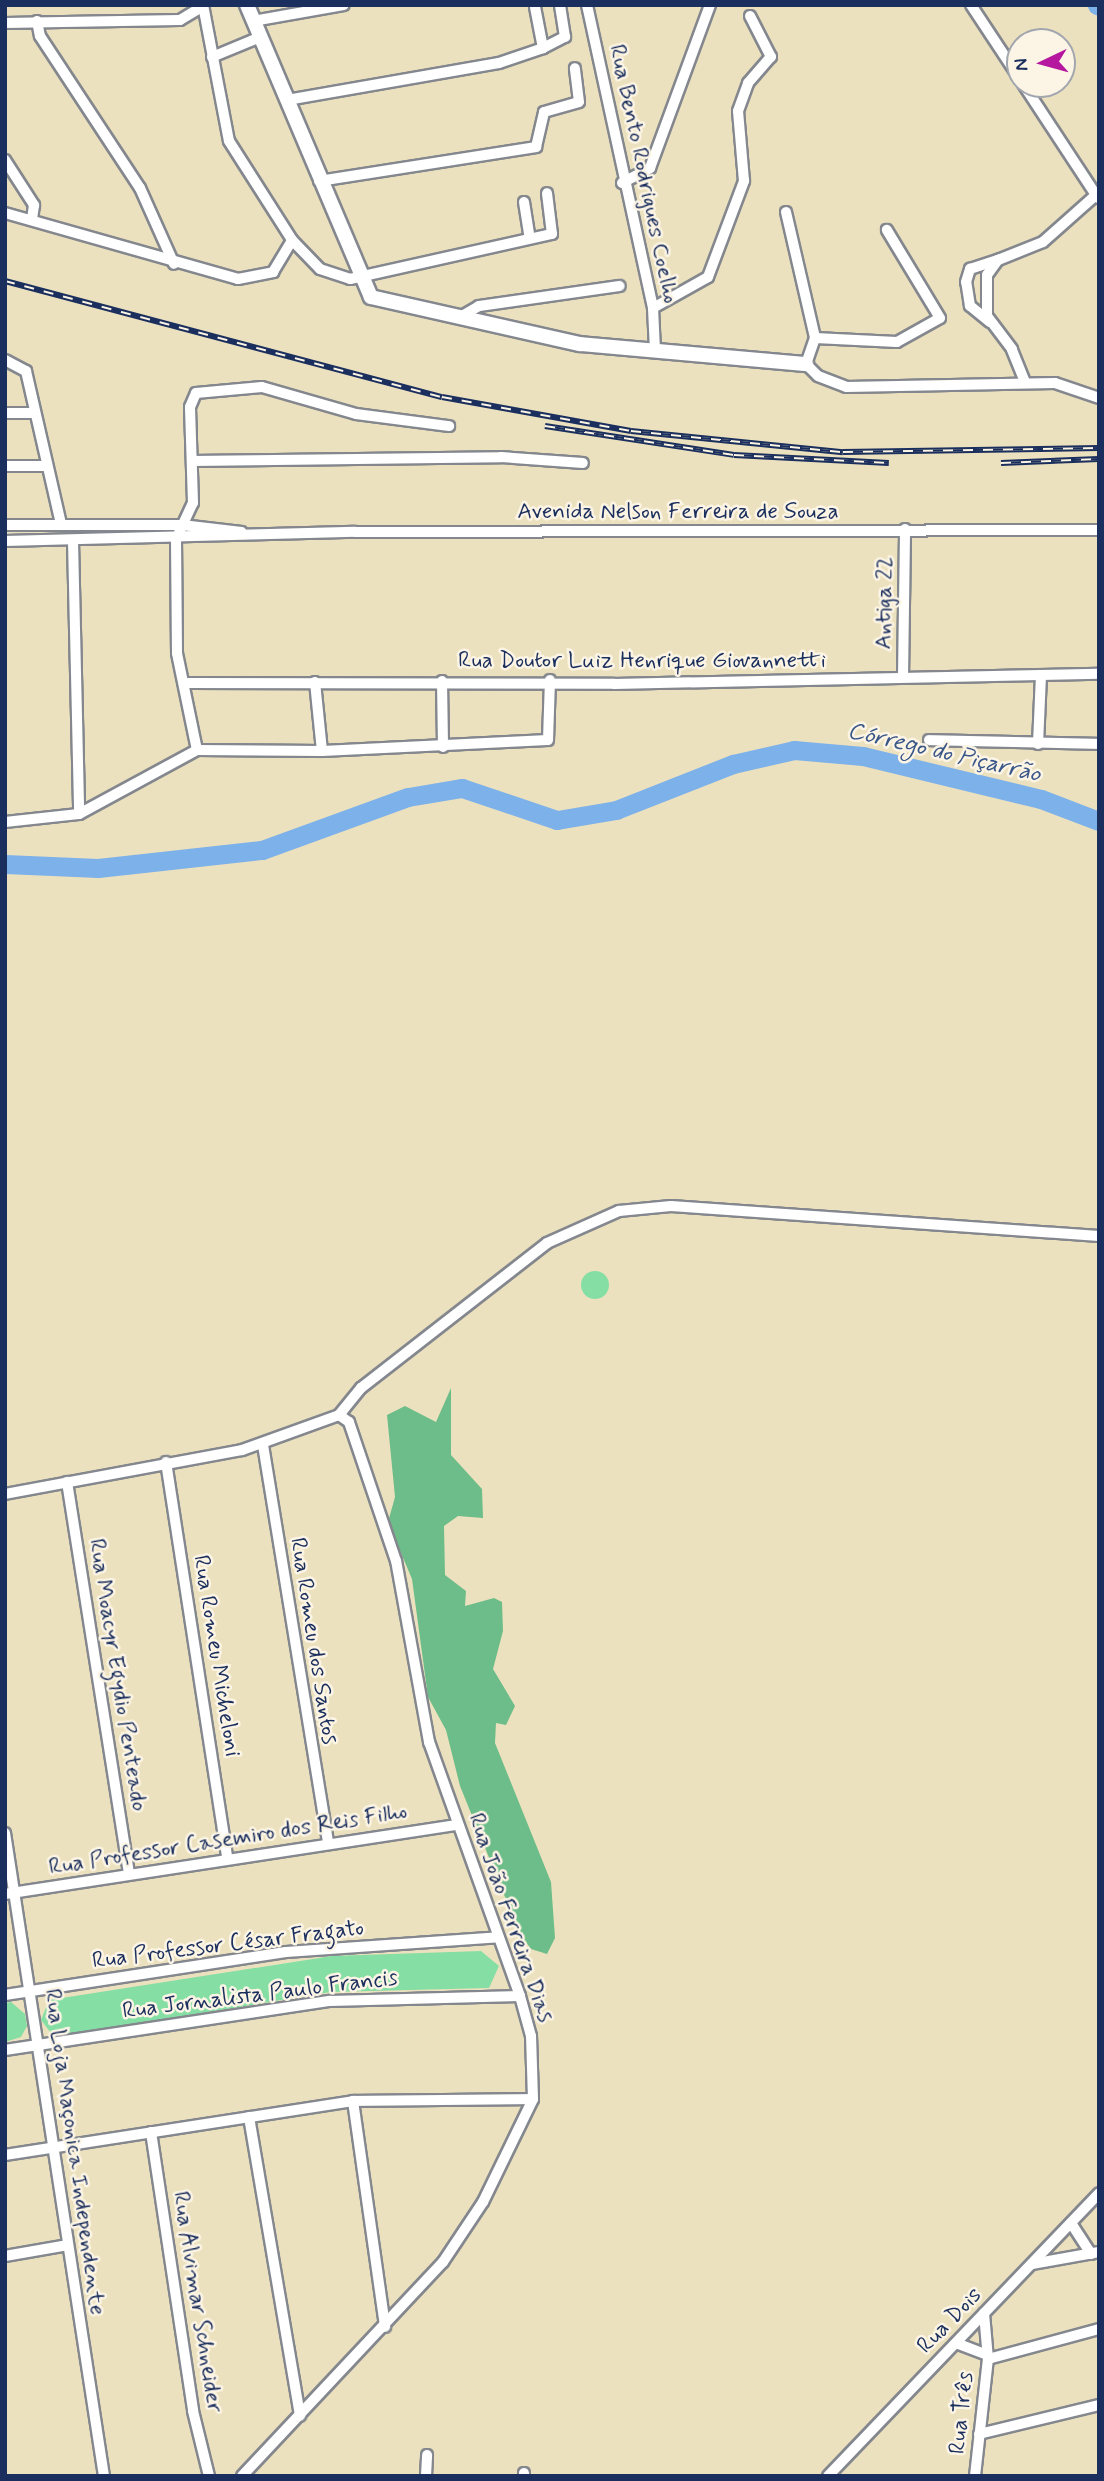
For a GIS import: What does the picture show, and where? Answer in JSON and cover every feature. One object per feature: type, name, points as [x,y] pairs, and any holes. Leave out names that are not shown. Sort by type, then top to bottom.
[{"type":"street","points":[[247,5],[359,277],[371,297],[384,303],[580,344],[806,364],[846,387],[1055,383],[1099,398]]},
{"type":"street","points":[[253,21],[344,5]]},
{"type":"street","points":[[287,100],[499,63],[543,48],[565,37],[560,5]]},
{"type":"street","name":"Rua Bento Rodrigues Coelho","points":[[587,5],[622,183],[653,308],[656,351]]},
{"type":"street","points":[[622,183],[650,168],[710,5]]},
{"type":"street","points":[[971,5],[1006,58]]},
{"type":"street","points":[[5,23],[180,20],[203,6],[229,141],[292,240],[320,269],[359,277],[552,234],[547,193]]},
{"type":"street","points":[[535,7],[543,48]]},
{"type":"street","points":[[653,308],[708,277],[744,181],[748,166],[738,111],[748,83],[771,57],[750,16]]},
{"type":"street","points":[[37,21],[40,36],[140,188],[174,264]]},
{"type":"street","points":[[212,57],[260,37]]},
{"type":"street","points":[[319,181],[536,147],[544,112],[579,102],[575,68]]},
{"type":"street","points":[[1025,382],[1012,349],[990,322],[970,306],[966,282],[970,268],[1043,242],[1097,197],[1032,98]]},
{"type":"street","points":[[5,160],[34,205],[32,219]]},
{"type":"street","points":[[524,202],[530,238]]},
{"type":"street","points":[[786,212],[815,338],[806,364]]},
{"type":"street","points":[[5,213],[174,264],[260,279],[273,272],[292,240]]},
{"type":"street","points":[[815,338],[897,342],[940,318],[887,230]]},
{"type":"street","points":[[990,322],[986,283],[998,260]]},
{"type":"street","points":[[459,317],[479,306],[620,286]]},
{"type":"street","points":[[5,359],[26,372],[45,466],[54,478],[61,524]]},
{"type":"street","points":[[197,750],[186,683],[177,653],[176,540],[193,503],[190,407],[196,393],[209,388],[262,387],[356,414],[449,426]]},
{"type":"street","points":[[5,413],[34,413]]},
{"type":"street","points":[[192,461],[502,457],[583,463]]},
{"type":"street","points":[[5,466],[45,466]]},
{"type":"street","name":"Avenida Nelson Ferreira de Souza","points":[[5,525],[182,525],[257,534]]},
{"type":"street","name":"Antiga 22","points":[[903,677],[905,529]]},
{"type":"street","name":"Avenida Nelson Ferreira de Souza","points":[[5,541],[176,540],[257,534],[1099,530]]},
{"type":"street","points":[[73,541],[79,814]]},
{"type":"street","name":"Rua Doutor Luiz Henrique Giovannetti","points":[[186,683],[1099,674]]},
{"type":"street","points":[[1038,744],[1041,676]]},
{"type":"street","points":[[5,822],[79,814],[197,750],[322,751],[443,747],[550,738],[550,680]]},
{"type":"street","points":[[315,681],[322,751]]},
{"type":"street","points":[[442,681],[443,747]]},
{"type":"street","points":[[929,740],[1099,744]]},
{"type":"street","points":[[5,1494],[263,1445],[339,1415],[361,1388],[547,1243],[619,1211],[671,1206],[1099,1236]]},
{"type":"street","name":"Rua João Ferreira Dias","points":[[242,2476],[385,2327],[464,2233],[533,2099],[531,2036],[520,1996],[457,1825],[423,1723],[391,1543],[349,1422],[339,1415]]},
{"type":"street","name":"Rua Romeu dos Santos","points":[[263,1445],[328,1842]]},
{"type":"street","name":"Rua Romeu Micheloni","points":[[166,1462],[227,1857]]},
{"type":"street","name":"Rua Moacyr Egydio Penteado","points":[[67,1482],[129,1874]]},
{"type":"street","name":"Rua Professor Casemiro dos Reis Filho","points":[[10,1893],[227,1857],[457,1825]]},
{"type":"street","name":"Rua Loja Maçonica Independente","points":[[5,1833],[10,1893],[31,1990],[104,2476]]},
{"type":"street","name":"Rua Professor César Fragato","points":[[5,1994],[286,1952],[498,1937]]},
{"type":"street","name":"Rua Jornalista Paulo Francis","points":[[5,2050],[370,1997],[520,1996]]},
{"type":"street","points":[[5,2155],[353,2101],[533,2099]]},
{"type":"street","points":[[353,2101],[385,2327]]},
{"type":"street","points":[[249,2117],[300,2416]]},
{"type":"street","name":"Rua Alvimar Schneider","points":[[151,2132],[193,2411],[209,2476]]},
{"type":"street","name":"Rua Dois","points":[[828,2476],[1099,2193]]},
{"type":"street","points":[[1031,2264],[1095,2253],[1072,2222]]},
{"type":"street","points":[[5,2256],[68,2245]]},
{"type":"street","name":"Rua Três","points":[[975,2476],[988,2357],[984,2313]]},
{"type":"street","points":[[988,2357],[1099,2329]]},
{"type":"street","name":"Rua Três","points":[[956,2343],[988,2357]]},
{"type":"street","points":[[979,2434],[1099,2405]]},
{"type":"street","points":[[426,2476],[427,2455]]},
{"type":"green space","points":[[595,1271],[605,1275],[609,1285],[605,1295],[595,1299],[585,1295],[581,1285],[585,1275]]},
{"type":"green space","points":[[451,1388],[451,1455],[482,1489],[483,1518],[458,1516],[444,1526],[445,1575],[466,1591],[465,1606],[494,1598],[502,1602],[503,1631],[493,1669],[515,1706],[506,1725],[496,1723],[495,1743],[551,1882],[555,1938],[547,1954],[531,1949],[520,1934],[460,1786],[446,1730],[428,1697],[412,1579],[388,1522],[395,1497],[387,1415],[405,1406],[436,1422]]},
{"type":"green space","points":[[481,1951],[499,1966],[489,1988],[331,1992],[54,2037],[41,2020],[49,2000],[332,1956]]},
{"type":"green space","points":[[11,2002],[25,2014],[27,2026],[21,2037],[5,2042],[5,2003]]},
{"type":"waterway","name":"Córrego do Piçarrão","points":[[5,864],[98,868],[262,850],[408,797],[462,788],[557,820],[616,810],[733,764],[794,750],[863,756],[1041,799],[1099,821]]},
{"type":"railway","points":[[5,281],[442,397],[631,431],[843,452],[1099,448]]},
{"type":"railway","points":[[545,426],[734,455],[889,463]]},
{"type":"railway","points":[[1001,463],[1099,459]]}]
